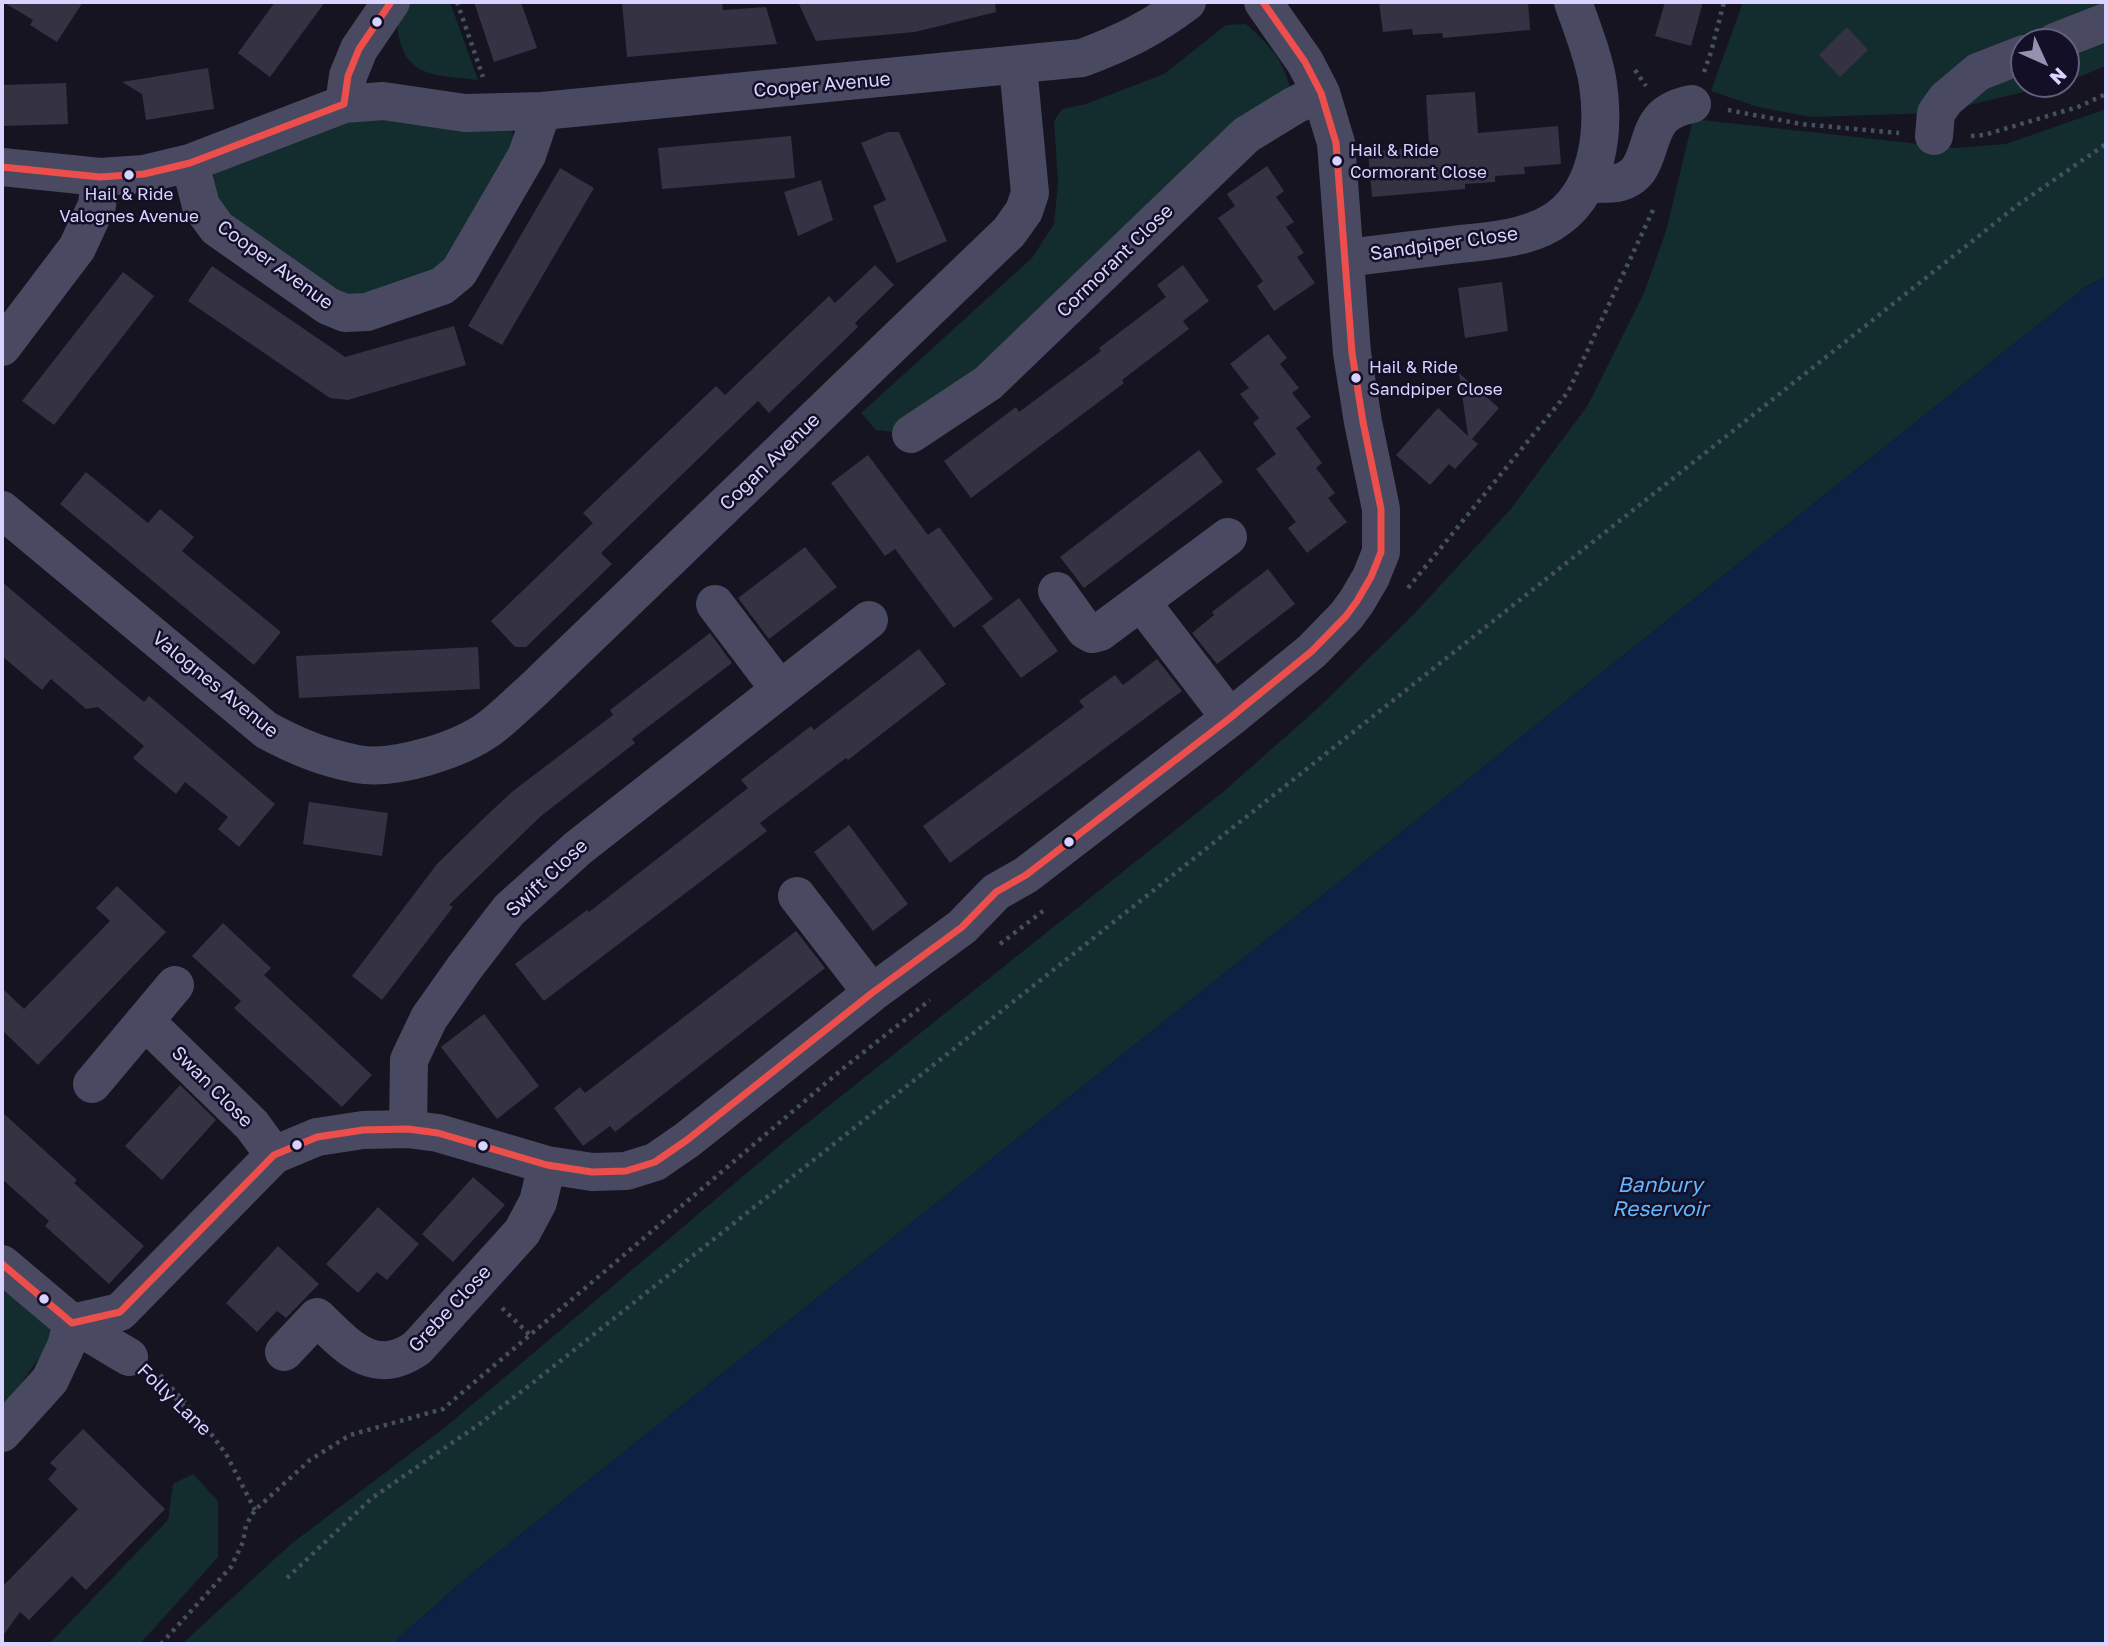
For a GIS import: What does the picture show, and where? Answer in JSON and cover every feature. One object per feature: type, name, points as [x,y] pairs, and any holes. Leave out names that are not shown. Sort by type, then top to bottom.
[{"type":"street","points":[[344,104],[348,76],[359,49],[391,2]]},
{"type":"street","name":"Cooper Avenue","points":[[2,167],[100,177],[144,174],[190,163],[344,104],[383,101],[465,113],[542,111],[1082,58],[1126,42],[1162,21],[1187,2]]},
{"type":"street","points":[[2,1433],[50,1380],[66,1346],[72,1323],[120,1312],[274,1155],[317,1137],[363,1129],[408,1129],[438,1133],[547,1165],[592,1172],[626,1171],[655,1162],[687,1140],[872,993],[962,927],[996,892],[1026,875],[1230,718],[1312,651],[1346,616],[1371,577],[1381,552],[1381,509],[1352,353],[1336,143],[1321,93],[1305,62],[1263,2]]},
{"type":"street","name":"Sandpiper Close","points":[[1346,258],[1495,240],[1527,233],[1550,223],[1572,207],[1594,169],[1600,134],[1598,83],[1573,2]]},
{"type":"street","points":[[2080,32],[2106,22]]},
{"type":"street","points":[[1934,136],[1936,113],[1946,99],[1978,72],[2010,59]]},
{"type":"street","name":"Cogan Avenue","points":[[531,692],[1009,232],[1024,211],[1030,193],[1018,66]]},
{"type":"street","name":"Cormorant Close","points":[[911,434],[988,383],[1246,135],[1295,105],[1321,93]]},
{"type":"street","points":[[1587,184],[1617,183],[1633,175],[1647,156],[1660,120],[1679,107],[1692,103]]},
{"type":"street","name":"Cooper Avenue","points":[[190,163],[201,206],[217,228],[328,306],[345,313],[367,312],[442,286],[459,272],[527,155],[542,111]]},
{"type":"street","points":[[2,347],[77,248],[97,205],[100,177]]},
{"type":"street","name":"Valognes Avenue","points":[[2,510],[266,730],[293,745],[324,757],[360,765],[404,762],[452,750],[489,729],[531,692]]},
{"type":"street","points":[[1057,591],[1085,631],[1092,634],[1100,632],[1228,537]]},
{"type":"street","points":[[1142,603],[1230,718]]},
{"type":"street","points":[[715,604],[780,690]]},
{"type":"street","name":"Swift Close","points":[[408,1129],[409,1060],[429,1018],[464,967],[509,910],[578,848],[869,620]]},
{"type":"street","points":[[797,896],[872,993]]},
{"type":"street","points":[[92,1084],[175,985]]},
{"type":"street","name":"Swan Close","points":[[146,1022],[252,1125],[274,1155]]},
{"type":"street","name":"Grebe Close","points":[[284,1352],[317,1317],[341,1339],[368,1357],[384,1362],[401,1359],[417,1348],[522,1232],[538,1202],[547,1165]]},
{"type":"street","name":"Folly Lane","points":[[2,1264],[72,1323],[129,1357]]},
{"type":"path","points":[[457,2],[495,113]]},
{"type":"path","points":[[1712,52],[1724,2]]},
{"type":"path","points":[[287,1578],[372,1498],[478,1425],[535,1381],[2019,204],[2106,144]]},
{"type":"path","points":[[1403,593],[1568,392],[1654,206]]},
{"type":"path","points":[[996,948],[1049,905]]},
{"type":"path","points":[[161,1644],[231,1567],[254,1510],[310,1460],[351,1435],[443,1409],[846,1066],[932,999]]},
{"type":"path","points":[[514,1319],[530,1335]]},
{"type":"path","name":"Folly Lane","points":[[129,1357],[203,1423],[226,1454],[254,1510]]},
{"type":"green space","points":[[411,2],[450,2],[478,80],[433,74],[414,65],[407,57],[398,28],[400,19]]},
{"type":"green space","points":[[1743,2],[2106,2],[2106,66],[2080,76],[2080,28],[2010,28],[2010,95],[1936,113],[1811,117],[1758,107],[1711,91]]},
{"type":"green space","points":[[1246,24],[1279,60],[1295,105],[911,434],[876,430],[861,413],[1032,258],[1054,224],[1058,182],[1054,121],[1062,109],[1086,104],[1164,74],[1226,25]]},
{"type":"green space","points":[[2106,109],[2106,276],[2084,288],[467,1577],[392,1644],[182,1644],[291,1544],[448,1425],[786,1140],[1223,792],[1317,709],[1413,615],[1510,510],[1588,405],[1644,293],[1666,231],[1693,119],[1955,148],[2006,144]]},
{"type":"green space","points":[[389,116],[509,127],[518,143],[443,268],[364,299],[336,292],[210,199],[215,169],[342,121]]},
{"type":"green space","points":[[2,1289],[57,1333],[2,1410]]},
{"type":"green space","points":[[193,1474],[218,1501],[218,1557],[140,1644],[49,1644],[168,1520],[173,1484]]},
{"type":"water","name":"Banbury Reservoir","points":[[2106,276],[2106,1644],[392,1644],[467,1577],[2084,288]]},
{"type":"building","points":[[3,2],[83,2],[57,42],[30,25],[33,20]]},
{"type":"building","points":[[275,2],[325,2],[270,77],[238,53]]},
{"type":"building","points":[[474,2],[521,2],[537,48],[494,62]]},
{"type":"building","points":[[622,2],[722,2],[723,10],[766,7],[777,44],[627,57]]},
{"type":"building","points":[[798,2],[995,2],[996,12],[915,32],[816,41]]},
{"type":"building","points":[[1379,2],[1528,2],[1530,30],[1443,38],[1442,33],[1413,35],[1412,29],[1383,32]]},
{"type":"building","points":[[1665,2],[1703,2],[1691,46],[1655,36]]},
{"type":"building","points":[[1847,27],[1868,50],[1840,77],[1819,55]]},
{"type":"building","points":[[208,68],[214,109],[146,120],[142,94],[122,82]]},
{"type":"building","points":[[66,83],[68,124],[2,126],[2,85]]},
{"type":"building","points":[[1475,92],[1478,133],[1558,126],[1561,164],[1524,167],[1525,174],[1495,176],[1495,182],[1465,184],[1465,189],[1372,197],[1368,152],[1429,146],[1426,95]]},
{"type":"building","points":[[888,132],[899,132],[947,241],[897,263],[873,206],[886,200],[861,143]]},
{"type":"building","points":[[791,136],[795,178],[662,189],[658,148]]},
{"type":"building","points":[[1267,166],[1284,191],[1276,197],[1294,222],[1286,227],[1304,253],[1297,257],[1315,283],[1274,311],[1257,286],[1263,281],[1218,218],[1235,206],[1227,194]]},
{"type":"building","points":[[560,168],[594,188],[502,345],[468,326]]},
{"type":"building","points":[[821,180],[833,220],[798,236],[784,192]]},
{"type":"building","points":[[875,265],[894,285],[855,323],[858,327],[769,413],[758,401],[601,553],[612,564],[526,647],[515,647],[491,621],[593,523],[583,513],[716,386],[725,395],[829,296],[835,303]]},
{"type":"building","points":[[1183,265],[1209,301],[1183,321],[1189,329],[1122,380],[1124,383],[971,498],[944,461],[1016,407],[1019,412],[1101,351],[1099,348],[1166,297],[1157,285]]},
{"type":"building","points":[[212,266],[345,357],[454,326],[466,365],[348,400],[330,398],[188,301]]},
{"type":"building","points":[[123,272],[154,296],[54,425],[22,401]]},
{"type":"building","points":[[1502,282],[1508,331],[1465,338],[1458,288]]},
{"type":"building","points":[[1268,334],[1287,358],[1280,364],[1299,388],[1292,393],[1311,417],[1296,428],[1322,463],[1316,468],[1335,493],[1328,498],[1347,522],[1307,553],[1288,528],[1296,522],[1256,469],[1276,454],[1253,423],[1259,418],[1240,394],[1249,388],[1230,364]]},
{"type":"building","points":[[1459,373],[1499,408],[1472,439],[1478,444],[1455,469],[1449,464],[1430,485],[1396,455],[1438,408],[1468,436]]},
{"type":"building","points":[[1199,450],[1223,482],[1084,588],[1060,557]]},
{"type":"building","points":[[868,455],[928,535],[939,527],[993,599],[954,628],[895,549],[885,556],[831,483]]},
{"type":"building","points":[[86,472],[148,523],[160,509],[194,537],[182,551],[281,632],[254,665],[60,504]]},
{"type":"building","points":[[805,547],[837,587],[769,639],[738,598]]},
{"type":"building","points":[[1268,569],[1295,604],[1217,664],[1192,633],[1214,615],[1212,612]]},
{"type":"building","points":[[2,582],[144,702],[149,696],[275,804],[239,847],[218,829],[228,817],[185,782],[176,794],[133,758],[144,746],[98,707],[86,709],[51,679],[42,690],[2,656]]},
{"type":"building","points":[[1019,598],[1058,651],[1021,678],[982,626]]},
{"type":"building","points":[[710,633],[732,663],[632,739],[635,743],[541,816],[449,905],[453,907],[382,1000],[352,976],[437,864],[485,817],[513,791],[613,715],[610,710]]},
{"type":"building","points":[[478,647],[480,689],[299,698],[296,656]]},
{"type":"building","points":[[919,649],[946,684],[848,760],[846,758],[760,823],[767,831],[544,1001],[515,964],[587,910],[589,912],[748,788],[741,780],[811,726],[814,730]]},
{"type":"building","points":[[1157,659],[1182,691],[950,863],[923,826],[1084,707],[1079,701],[1115,675],[1123,685]]},
{"type":"building","points":[[309,802],[388,813],[382,856],[303,844]]},
{"type":"building","points":[[849,825],[908,904],[873,931],[814,852]]},
{"type":"building","points":[[117,886],[166,932],[38,1065],[2,1030],[2,988],[24,1009],[110,921],[96,908]]},
{"type":"building","points":[[223,923],[271,968],[264,975],[372,1075],[342,1107],[234,1008],[241,1001],[192,956]]},
{"type":"building","points":[[796,931],[825,968],[615,1132],[610,1126],[583,1146],[554,1108],[580,1087],[585,1093]]},
{"type":"building","points":[[484,1014],[539,1086],[497,1119],[441,1047]]},
{"type":"building","points":[[180,1085],[216,1120],[162,1180],[125,1146]]},
{"type":"building","points":[[2,1112],[77,1180],[74,1183],[144,1246],[109,1284],[45,1226],[49,1221],[2,1179]]},
{"type":"building","points":[[473,1177],[505,1205],[453,1262],[422,1234]]},
{"type":"building","points":[[378,1207],[419,1244],[387,1280],[377,1272],[358,1293],[326,1264]]},
{"type":"building","points":[[278,1246],[319,1284],[286,1318],[277,1311],[257,1332],[226,1303]]},
{"type":"building","points":[[83,1429],[165,1509],[86,1590],[72,1576],[29,1620],[20,1612],[2,1637],[2,1587],[78,1509],[48,1479],[57,1469],[50,1463]]},
{"type":"transit line","points":[[2,167],[100,177],[144,174],[190,163],[344,104],[348,76],[359,49],[391,2]]},
{"type":"transit line","points":[[2,1264],[72,1323],[120,1312],[274,1155],[317,1137],[363,1130],[408,1129],[438,1133],[547,1165],[592,1172],[626,1171],[655,1162],[687,1140],[872,993],[962,927],[996,892],[1026,875],[1230,718],[1312,651],[1346,616],[1371,577],[1381,552],[1381,509],[1352,353],[1336,143],[1321,93],[1305,62],[1263,2]]},
{"type":"place","name":"Hail & Ride Cormorant Close","points":[[1337,161]]},
{"type":"place","name":"Hail & Ride Valognes Avenue","points":[[129,175]]},
{"type":"place","name":"Hail & Ride Sandpiper Close","points":[[1356,378]]}]
